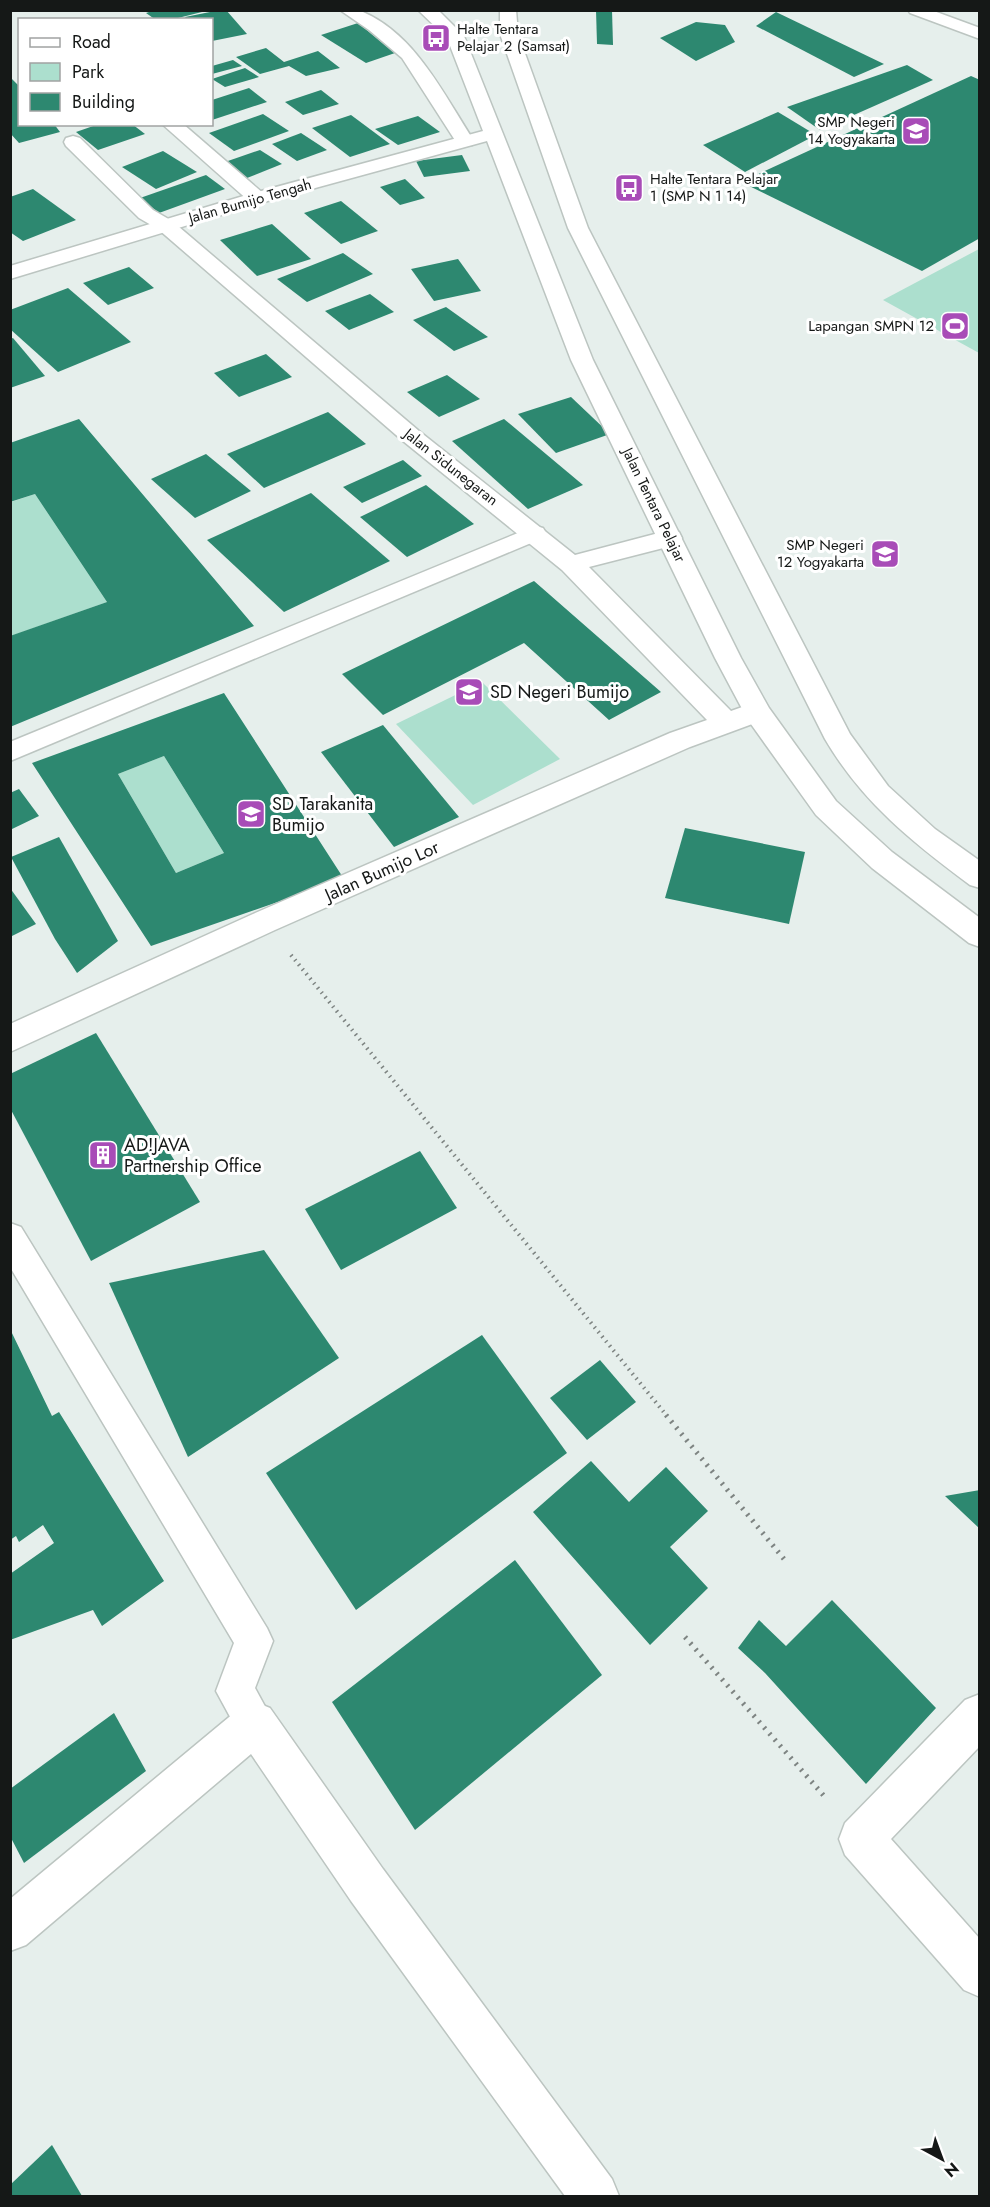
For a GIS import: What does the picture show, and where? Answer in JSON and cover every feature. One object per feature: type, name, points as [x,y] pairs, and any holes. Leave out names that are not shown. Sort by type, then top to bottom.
[{"type":"street","points":[[348,10],[375,26],[409,55],[465,141]]},
{"type":"street","name":"Jalan Tentara Pelajar","points":[[426,10],[440,20],[455,36],[582,360],[728,658],[758,712],[826,808],[882,860],[980,935]]},
{"type":"street","points":[[508,10],[509,34],[578,228],[839,740],[878,793],[925,837],[980,877]]},
{"type":"street","points":[[173,126],[257,198]]},
{"type":"street","name":"Jalan Bumijo Tengah","points":[[10,273],[257,198],[492,134]]},
{"type":"street","name":"Jalan Sidunegaran","points":[[73,142],[146,214],[165,225],[411,436],[571,564],[726,722]]},
{"type":"street","points":[[571,564],[670,538]]},
{"type":"street","name":"Jalan Bumijo Lor","points":[[10,1039],[264,922],[726,722],[758,712]]},
{"type":"street","points":[[980,1715],[861,1839],[980,1974]]},
{"type":"street","points":[[10,1929],[255,1722],[366,1885],[595,2196]]},
{"type":"lane","points":[[915,10],[980,34]]},
{"type":"lane","points":[[10,752],[536,534]]},
{"type":"lane","points":[[10,1237],[254,1641],[235,1691],[255,1722]]},
{"type":"path","points":[[264,922],[784,1559]]},
{"type":"path","points":[[685,1637],[861,1839]]},
{"type":"green space","name":"Lapangan SMPN 12","points":[[979,249],[979,353],[883,300]]},
{"type":"green space","points":[[35,494],[107,602],[11,636],[11,502]]},
{"type":"green space","points":[[482,682],[560,759],[473,805],[396,724]]},
{"type":"green space","points":[[164,756],[224,853],[176,873],[118,774]]},
{"type":"building","points":[[155,10],[206,10],[178,18],[153,18],[146,13]]},
{"type":"building","points":[[226,10],[247,34],[213,41],[213,18],[185,17]]},
{"type":"building","points":[[596,10],[612,10],[613,45],[597,44]]},
{"type":"building","points":[[776,12],[884,64],[854,77],[756,26]]},
{"type":"building","points":[[696,22],[725,25],[735,42],[696,61],[660,38]]},
{"type":"building","points":[[358,23],[395,53],[366,63],[321,35]]},
{"type":"building","points":[[266,48],[284,62],[318,51],[340,68],[306,76],[289,66],[260,74],[236,57]]},
{"type":"building","points":[[233,60],[242,66],[213,74],[213,66]]},
{"type":"building","points":[[907,65],[933,80],[820,130],[787,107]]},
{"type":"building","points":[[245,68],[259,77],[225,87],[213,79]]},
{"type":"building","name":"SMP Negeri 14 Yogyakarta","points":[[971,76],[980,80],[980,238],[922,271],[741,182]]},
{"type":"building","points":[[10,77],[18,85],[18,126],[56,126],[60,132],[19,143],[10,133]]},
{"type":"building","points":[[249,88],[267,102],[213,120],[213,100]]},
{"type":"building","points":[[321,90],[339,104],[303,115],[285,102]]},
{"type":"building","points":[[778,112],[816,135],[745,172],[703,145]]},
{"type":"building","points":[[263,114],[289,131],[234,151],[209,133]]},
{"type":"building","points":[[351,115],[390,144],[350,157],[312,128]]},
{"type":"building","points":[[418,116],[440,132],[398,145],[375,129]]},
{"type":"building","points":[[93,126],[135,126],[145,134],[98,150],[76,132]]},
{"type":"building","points":[[301,133],[327,150],[297,161],[272,144]]},
{"type":"building","points":[[260,150],[282,164],[247,178],[225,162]]},
{"type":"building","points":[[163,151],[197,172],[156,189],[122,167]]},
{"type":"building","points":[[462,155],[470,171],[424,177],[416,161]]},
{"type":"building","points":[[206,175],[225,189],[159,213],[140,198]]},
{"type":"building","points":[[405,179],[425,198],[400,205],[380,187]]},
{"type":"building","points":[[33,189],[76,220],[23,241],[10,232],[10,197]]},
{"type":"building","points":[[341,201],[378,231],[341,244],[304,213]]},
{"type":"building","points":[[272,224],[311,259],[257,276],[220,240]]},
{"type":"building","points":[[343,253],[373,274],[307,302],[277,279]]},
{"type":"building","points":[[458,259],[481,291],[434,301],[411,269]]},
{"type":"building","points":[[129,267],[154,288],[108,305],[83,283]]},
{"type":"building","points":[[68,288],[131,342],[58,372],[10,329],[10,310]]},
{"type":"building","points":[[370,294],[394,312],[349,330],[325,311]]},
{"type":"building","points":[[446,307],[488,337],[454,351],[413,320]]},
{"type":"building","points":[[13,338],[45,376],[10,388],[10,339]]},
{"type":"building","points":[[266,354],[292,377],[239,397],[214,373]]},
{"type":"building","points":[[447,375],[480,399],[439,417],[407,392]]},
{"type":"building","points":[[571,397],[610,434],[556,453],[518,414]]},
{"type":"building","points":[[328,412],[366,444],[264,488],[227,454]]},
{"type":"building","points":[[79,419],[254,626],[10,727],[10,636],[107,602],[35,494],[10,502],[10,443]]},
{"type":"building","points":[[504,419],[583,485],[528,509],[452,441]]},
{"type":"building","points":[[206,454],[251,491],[195,518],[151,479]]},
{"type":"building","points":[[403,460],[422,476],[362,503],[343,487]]},
{"type":"building","points":[[426,485],[474,524],[407,557],[360,517]]},
{"type":"building","points":[[311,493],[390,561],[284,612],[207,540]]},
{"type":"building","points":[[534,581],[661,692],[609,720],[524,643],[383,715],[342,674]]},
{"type":"building","name":"SD Tarakanita Bumijo","points":[[224,693],[344,879],[151,946],[32,763]],"holes":[[[164,756],[224,853],[176,873],[118,774]]]},
{"type":"building","points":[[383,725],[459,817],[394,847],[321,752]]},
{"type":"building","points":[[19,789],[39,816],[10,830],[10,793]]},
{"type":"building","points":[[685,828],[805,852],[789,924],[665,898]]},
{"type":"building","points":[[59,837],[118,941],[77,973],[55,939],[11,857]]},
{"type":"building","points":[[10,888],[36,924],[10,937]]},
{"type":"building","name":"AD!JAVA Partnership Office","points":[[96,1033],[200,1202],[91,1261],[10,1108],[10,1074]]},
{"type":"building","points":[[420,1151],[457,1208],[341,1270],[305,1209]]},
{"type":"building","points":[[264,1250],[339,1358],[188,1457],[109,1283]]},
{"type":"building","points":[[10,1329],[52,1416],[59,1412],[164,1581],[102,1626],[93,1610],[10,1640],[10,1574],[54,1543],[43,1525],[19,1542],[16,1536],[10,1540]]},
{"type":"building","points":[[482,1335],[567,1453],[356,1610],[266,1473]]},
{"type":"building","points":[[600,1360],[636,1402],[587,1440],[550,1398]]},
{"type":"building","points":[[591,1461],[629,1502],[666,1467],[708,1511],[670,1547],[708,1588],[650,1645],[533,1512]]},
{"type":"building","points":[[980,1490],[980,1529],[945,1496]]},
{"type":"building","points":[[515,1560],[602,1675],[415,1830],[332,1702]]},
{"type":"building","points":[[832,1600],[936,1708],[866,1784],[765,1673],[738,1648],[759,1620],[786,1646]]},
{"type":"building","points":[[114,1713],[146,1771],[24,1863],[10,1836],[10,1789]]},
{"type":"building","points":[[52,2145],[82,2196],[10,2196],[10,2185]]},
{"type":"place","name":"Halte Tentara Pelajar 2 (Samsat)","points":[[436,38]]},
{"type":"place","name":"SMP Negeri 14 Yogyakarta","points":[[916,131]]},
{"type":"place","name":"Halte Tentara Pelajar 1 (SMP N 1 14)","points":[[629,188]]},
{"type":"place","name":"Lapangan SMPN 12","points":[[955,326]]},
{"type":"place","name":"SMP Negeri 12 Yogyakarta","points":[[885,554]]},
{"type":"place","name":"SD Negeri Bumijo","points":[[469,692]]},
{"type":"place","name":"SD Tarakanita Bumijo","points":[[251,814]]},
{"type":"place","name":"AD!JAVA Partnership Office","points":[[103,1155]]}]
